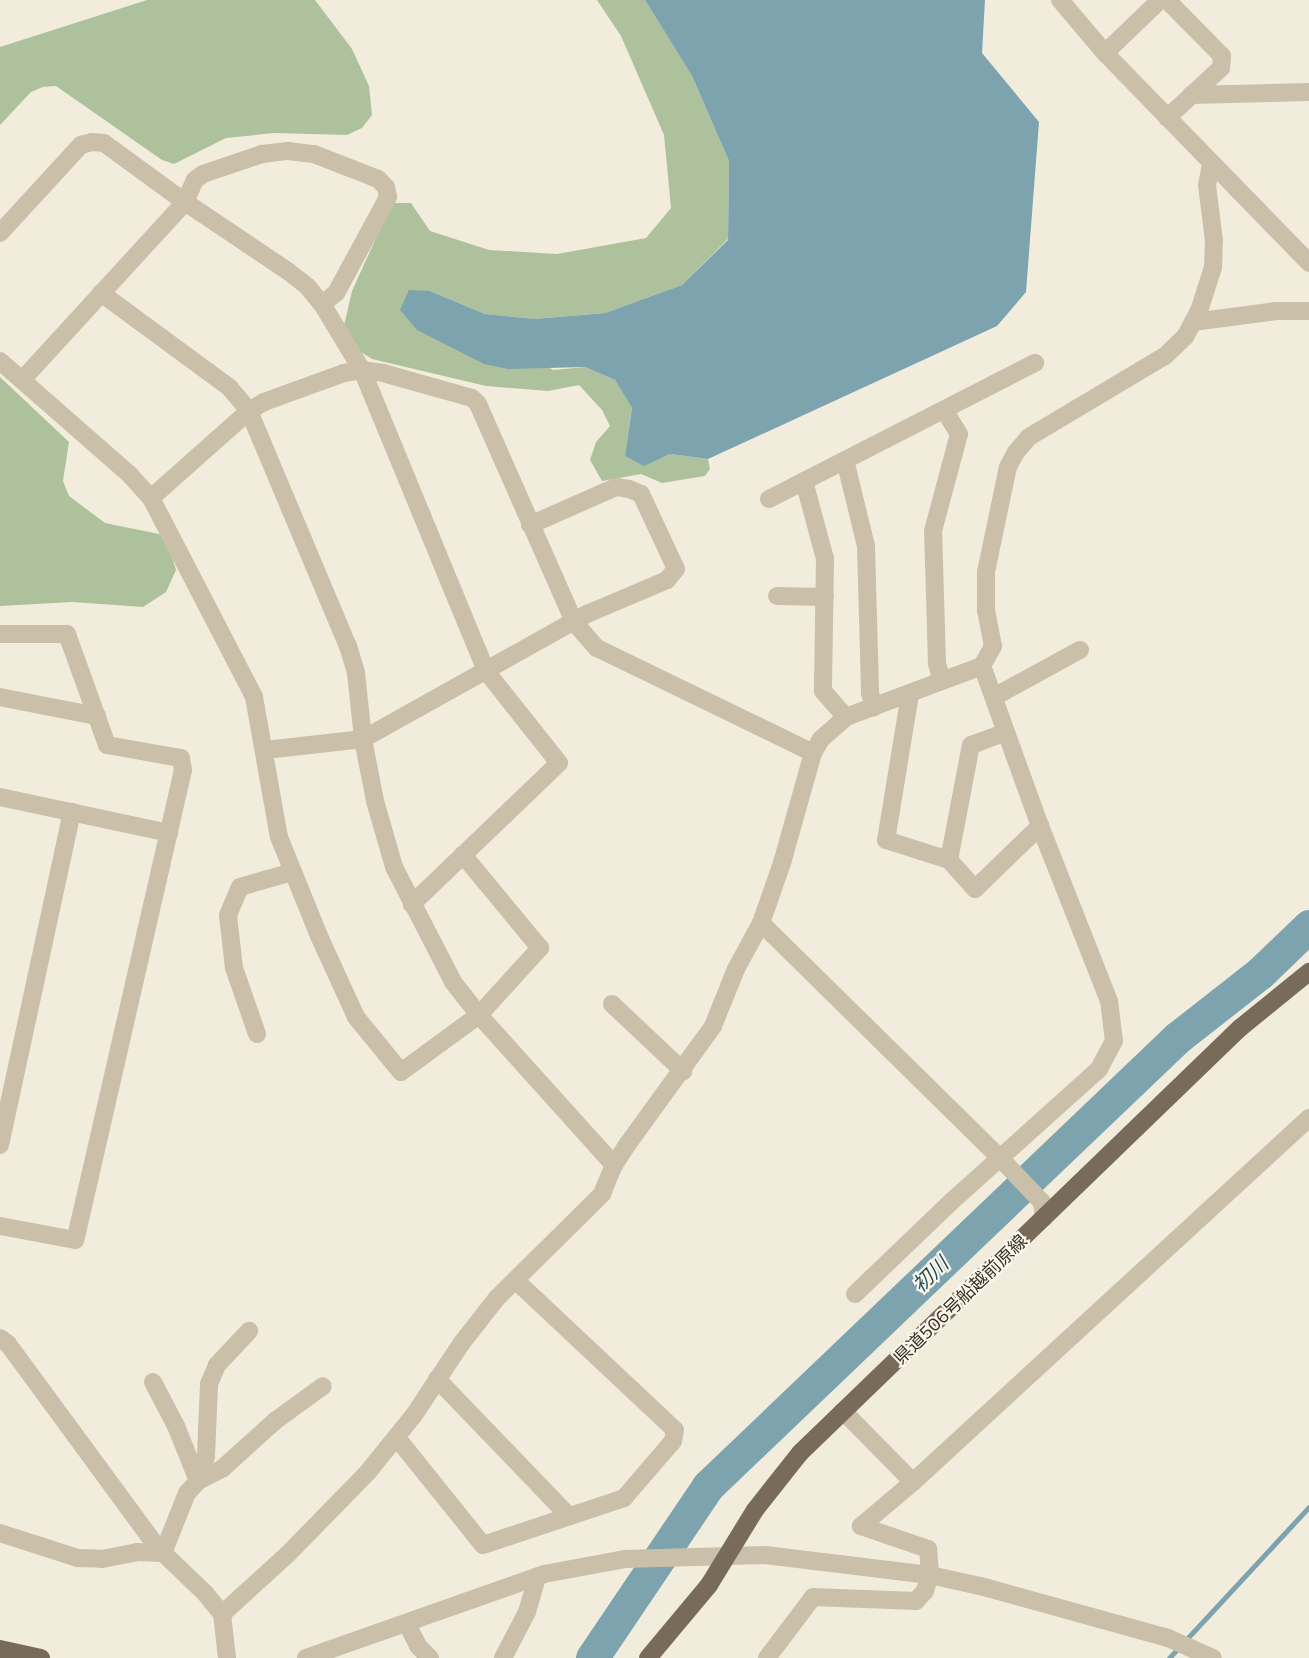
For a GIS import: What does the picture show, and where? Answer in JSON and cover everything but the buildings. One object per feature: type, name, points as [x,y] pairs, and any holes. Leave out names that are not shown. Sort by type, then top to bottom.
[{"type":"main road","name":"県道506号船越前原線","points":[[648,1658],[709,1585],[755,1510],[800,1452],[1043,1210],[1240,1029],[1309,972]]},
{"type":"main road","points":[[0,1649],[41,1658]]},
{"type":"street","points":[[1060,0],[1105,53],[1309,263]]},
{"type":"street","points":[[1105,53],[1160,0]]},
{"type":"street","points":[[1167,0],[1222,56],[1221,68],[1167,118]]},
{"type":"street","points":[[1191,95],[1309,92]]},
{"type":"street","points":[[0,232],[81,145],[92,142],[104,143],[185,202],[289,272],[308,287],[322,304],[362,370],[486,671],[559,763],[412,904]]},
{"type":"street","points":[[22,380],[185,202],[195,180],[203,174],[262,154],[288,151],[314,154],[378,179],[386,187],[388,197],[336,293],[322,304]]},
{"type":"street","points":[[222,1614],[288,1554],[368,1472],[397,1438],[497,1298],[602,1194],[614,1165],[713,1026],[736,969],[761,923],[782,863],[813,753],[821,739],[846,717],[982,666],[993,646],[986,610],[988,553],[1008,467],[1016,452],[1029,437],[1165,356],[1185,336],[1206,293],[1213,267],[1214,241],[1207,185],[1211,164]]},
{"type":"street","points":[[101,292],[229,387],[249,411],[348,646],[356,673],[363,739],[384,840],[412,904],[453,982],[479,1015],[614,1165]]},
{"type":"street","points":[[1193,322],[1276,311],[1309,311]]},
{"type":"street","points":[[0,361],[130,475],[151,498],[254,697],[279,837],[292,872],[356,1017],[401,1072],[479,1015],[540,948],[463,855]]},
{"type":"street","points":[[769,499],[1035,363]]},
{"type":"street","points":[[151,498],[249,411],[264,402],[344,373],[362,370],[383,373],[472,398],[478,404],[574,622],[597,648],[607,655],[813,753]]},
{"type":"street","points":[[942,681],[937,663],[933,531],[959,434],[944,410]]},
{"type":"street","points":[[845,460],[866,546],[870,693],[874,707]]},
{"type":"street","points":[[804,481],[825,558],[823,692],[846,717]]},
{"type":"street","points":[[265,750],[363,739],[587,614],[667,580],[675,569],[641,494],[616,487],[530,525]]},
{"type":"street","points":[[777,596],[825,597]]},
{"type":"street","points":[[0,634],[67,634],[107,745],[181,758],[183,770],[75,1240],[0,1226]]},
{"type":"street","points":[[994,697],[1080,651]]},
{"type":"street","points":[[855,1294],[930,1222],[1004,1162],[1099,1069],[1114,1041],[1109,1001],[982,666]]},
{"type":"street","points":[[910,693],[886,840],[949,860],[975,889],[1041,826]]},
{"type":"street","points":[[0,697],[97,716]]},
{"type":"street","points":[[949,860],[971,745],[1006,732]]},
{"type":"street","points":[[0,797],[169,833]]},
{"type":"street","points":[[0,1145],[3,1115],[72,812]]},
{"type":"street","points":[[257,1034],[234,968],[228,915],[240,887],[292,872]]},
{"type":"street","points":[[761,923],[945,1101],[1004,1162],[1043,1210]]},
{"type":"street","points":[[612,1004],[683,1071]]},
{"type":"street","points":[[767,1658],[813,1598],[916,1601],[925,1591],[930,1575],[928,1549],[861,1526],[914,1482],[1309,1118]]},
{"type":"street","points":[[397,1438],[483,1545],[624,1498],[673,1440],[675,1430],[515,1280]]},
{"type":"street","points":[[198,1481],[207,1447],[209,1384],[217,1365],[249,1331]]},
{"type":"street","points":[[0,1338],[8,1344],[163,1553],[205,1593],[222,1614],[227,1658]]},
{"type":"street","points":[[437,1379],[569,1516]]},
{"type":"street","points":[[153,1382],[176,1426],[198,1481]]},
{"type":"street","points":[[163,1553],[187,1493],[198,1481],[223,1468],[275,1421],[323,1386]]},
{"type":"street","points":[[843,1411],[914,1482]]},
{"type":"street","points":[[0,1533],[78,1557],[102,1559],[136,1552],[163,1553]]},
{"type":"street","points":[[306,1658],[540,1575],[625,1559],[765,1556],[930,1575],[984,1587],[1168,1638],[1213,1658]]},
{"type":"street","points":[[503,1658],[527,1612],[540,1575]]},
{"type":"street","points":[[407,1624],[418,1646],[430,1658]]},
{"type":"green space","points":[[147,0],[315,0],[352,49],[369,86],[372,115],[362,128],[347,135],[274,133],[226,138],[174,164],[162,160],[56,86],[43,87],[31,92],[0,125],[0,47]]},
{"type":"green space","points":[[597,0],[645,0],[692,76],[729,161],[728,239],[682,285],[605,313],[534,319],[485,314],[430,291],[553,370],[585,367],[615,380],[632,408],[625,456],[644,465],[670,454],[708,459],[710,469],[705,476],[662,483],[641,474],[602,481],[590,460],[596,442],[610,426],[602,410],[579,385],[548,391],[486,386],[372,359],[356,349],[343,330],[352,291],[392,203],[411,203],[430,231],[489,250],[557,254],[646,238],[671,208],[664,135],[621,36]]},
{"type":"green space","points":[[0,377],[69,442],[63,481],[69,496],[105,523],[159,534],[167,542],[176,570],[166,592],[143,607],[72,602],[0,606]]},
{"type":"water","points":[[645,0],[985,0],[982,53],[1039,122],[1026,292],[997,326],[708,459],[670,454],[644,466],[625,456],[632,408],[615,380],[585,367],[508,369],[484,364],[417,330],[400,310],[409,290],[430,291],[485,314],[534,319],[605,313],[682,285],[728,240],[729,161],[692,76]]},
{"type":"waterway","name":"初川","points":[[592,1658],[708,1486],[1177,1038],[1260,973],[1309,926]]},
{"type":"waterway","points":[[1169,1658],[1309,1507]]}]
